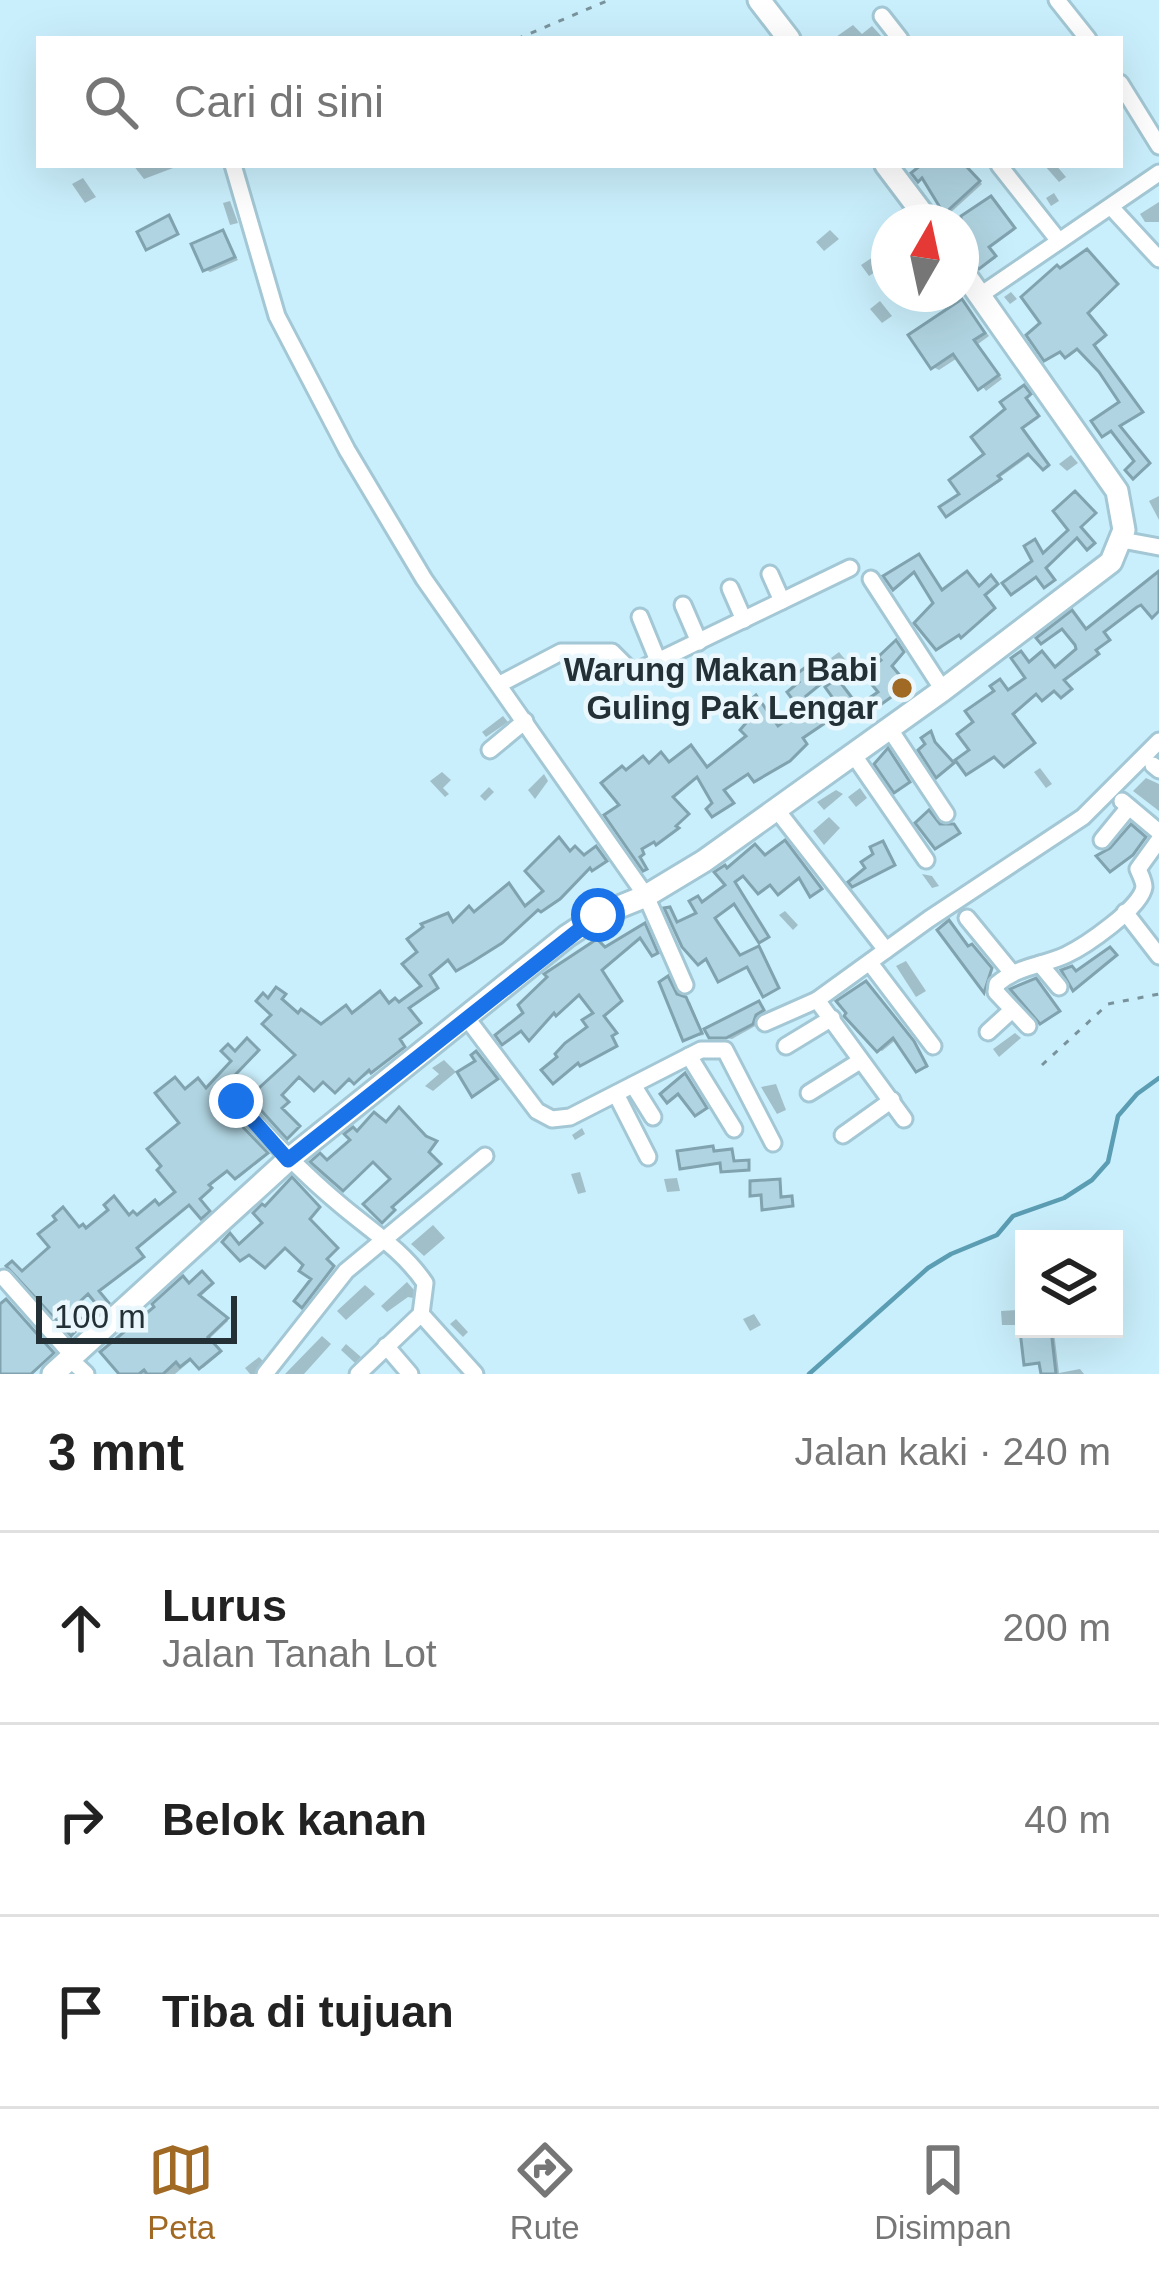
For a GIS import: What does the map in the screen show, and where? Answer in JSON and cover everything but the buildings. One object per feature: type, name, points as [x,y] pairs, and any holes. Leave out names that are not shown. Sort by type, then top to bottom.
[{"type":"main road","points":[[759,0],[787,36]]},
{"type":"main road","points":[[888,168],[915,204]]},
{"type":"main road","points":[[71,1366],[288,1160],[589,921],[677,879],[943,690],[1107,566],[1122,540],[1125,518],[1118,491],[979,296]]},
{"type":"street","points":[[1057,0],[1086,36]]},
{"type":"street","points":[[882,16],[898,36]]},
{"type":"street","points":[[1123,88],[1159,146]]},
{"type":"street","points":[[234,168],[277,316],[376,502],[424,579],[646,896],[686,985]]},
{"type":"street","points":[[1001,168],[1059,241]]},
{"type":"street","points":[[979,296],[1159,173]]},
{"type":"street","points":[[1112,207],[1159,259]]},
{"type":"street","points":[[1122,540],[1157,550]]},
{"type":"street","points":[[500,684],[565,651],[612,652],[631,674],[850,568]]},
{"type":"street","points":[[770,574],[782,601]]},
{"type":"street","points":[[871,579],[943,690]]},
{"type":"street","points":[[730,588],[744,620]]},
{"type":"street","points":[[683,605],[699,641]]},
{"type":"street","points":[[640,617],[658,661]]},
{"type":"street","points":[[490,750],[525,721]]},
{"type":"street","points":[[889,728],[946,814]]},
{"type":"street","points":[[765,1023],[817,1000],[1083,817],[1159,741]]},
{"type":"street","points":[[853,754],[926,860]]},
{"type":"street","points":[[1028,1026],[1011,1012],[996,988],[1012,973],[1077,948],[1125,912],[1143,890],[1140,862],[1159,836],[1125,804],[1102,840]]},
{"type":"street","points":[[776,809],[886,950]]},
{"type":"street","points":[[1125,912],[1159,956]]},
{"type":"street","points":[[968,918],[1012,973]]},
{"type":"street","points":[[870,963],[933,1046]]},
{"type":"street","points":[[1040,964],[1059,987]]},
{"type":"street","points":[[817,1000],[904,1120]]},
{"type":"street","points":[[988,1032],[1011,1012]]},
{"type":"street","points":[[466,1017],[546,1117],[570,1118],[701,1050],[724,1050],[773,1143]]},
{"type":"street","points":[[786,1046],[832,1018]]},
{"type":"street","points":[[689,1056],[734,1129]]},
{"type":"street","points":[[809,1093],[860,1061]]},
{"type":"street","points":[[633,1085],[653,1117]]},
{"type":"street","points":[[616,1094],[648,1157]]},
{"type":"street","points":[[843,1135],[892,1100]]},
{"type":"street","points":[[236,1101],[288,1160],[381,1240],[404,1254],[425,1283],[421,1314],[358,1374]]},
{"type":"street","points":[[265,1374],[346,1271],[485,1156]]},
{"type":"street","points":[[4,1278],[71,1366]]},
{"type":"street","points":[[421,1314],[475,1374]]},
{"type":"street","points":[[386,1346],[410,1374]]},
{"type":"path","points":[[524,36],[609,0]]},
{"type":"path","points":[[1042,1065],[1108,1004],[1159,994]]},
{"type":"waterway","points":[[809,1374],[928,1268],[997,1235],[1013,1216],[1064,1198],[1092,1180],[1108,1162],[1118,1116],[1159,1078]]},
{"type":"place","name":"Warung Makan Babi Guling Pak Lengar","points":[[902,688]]},
{"type":"route","points":[[236,1101],[288,1160],[598,915]]}]
